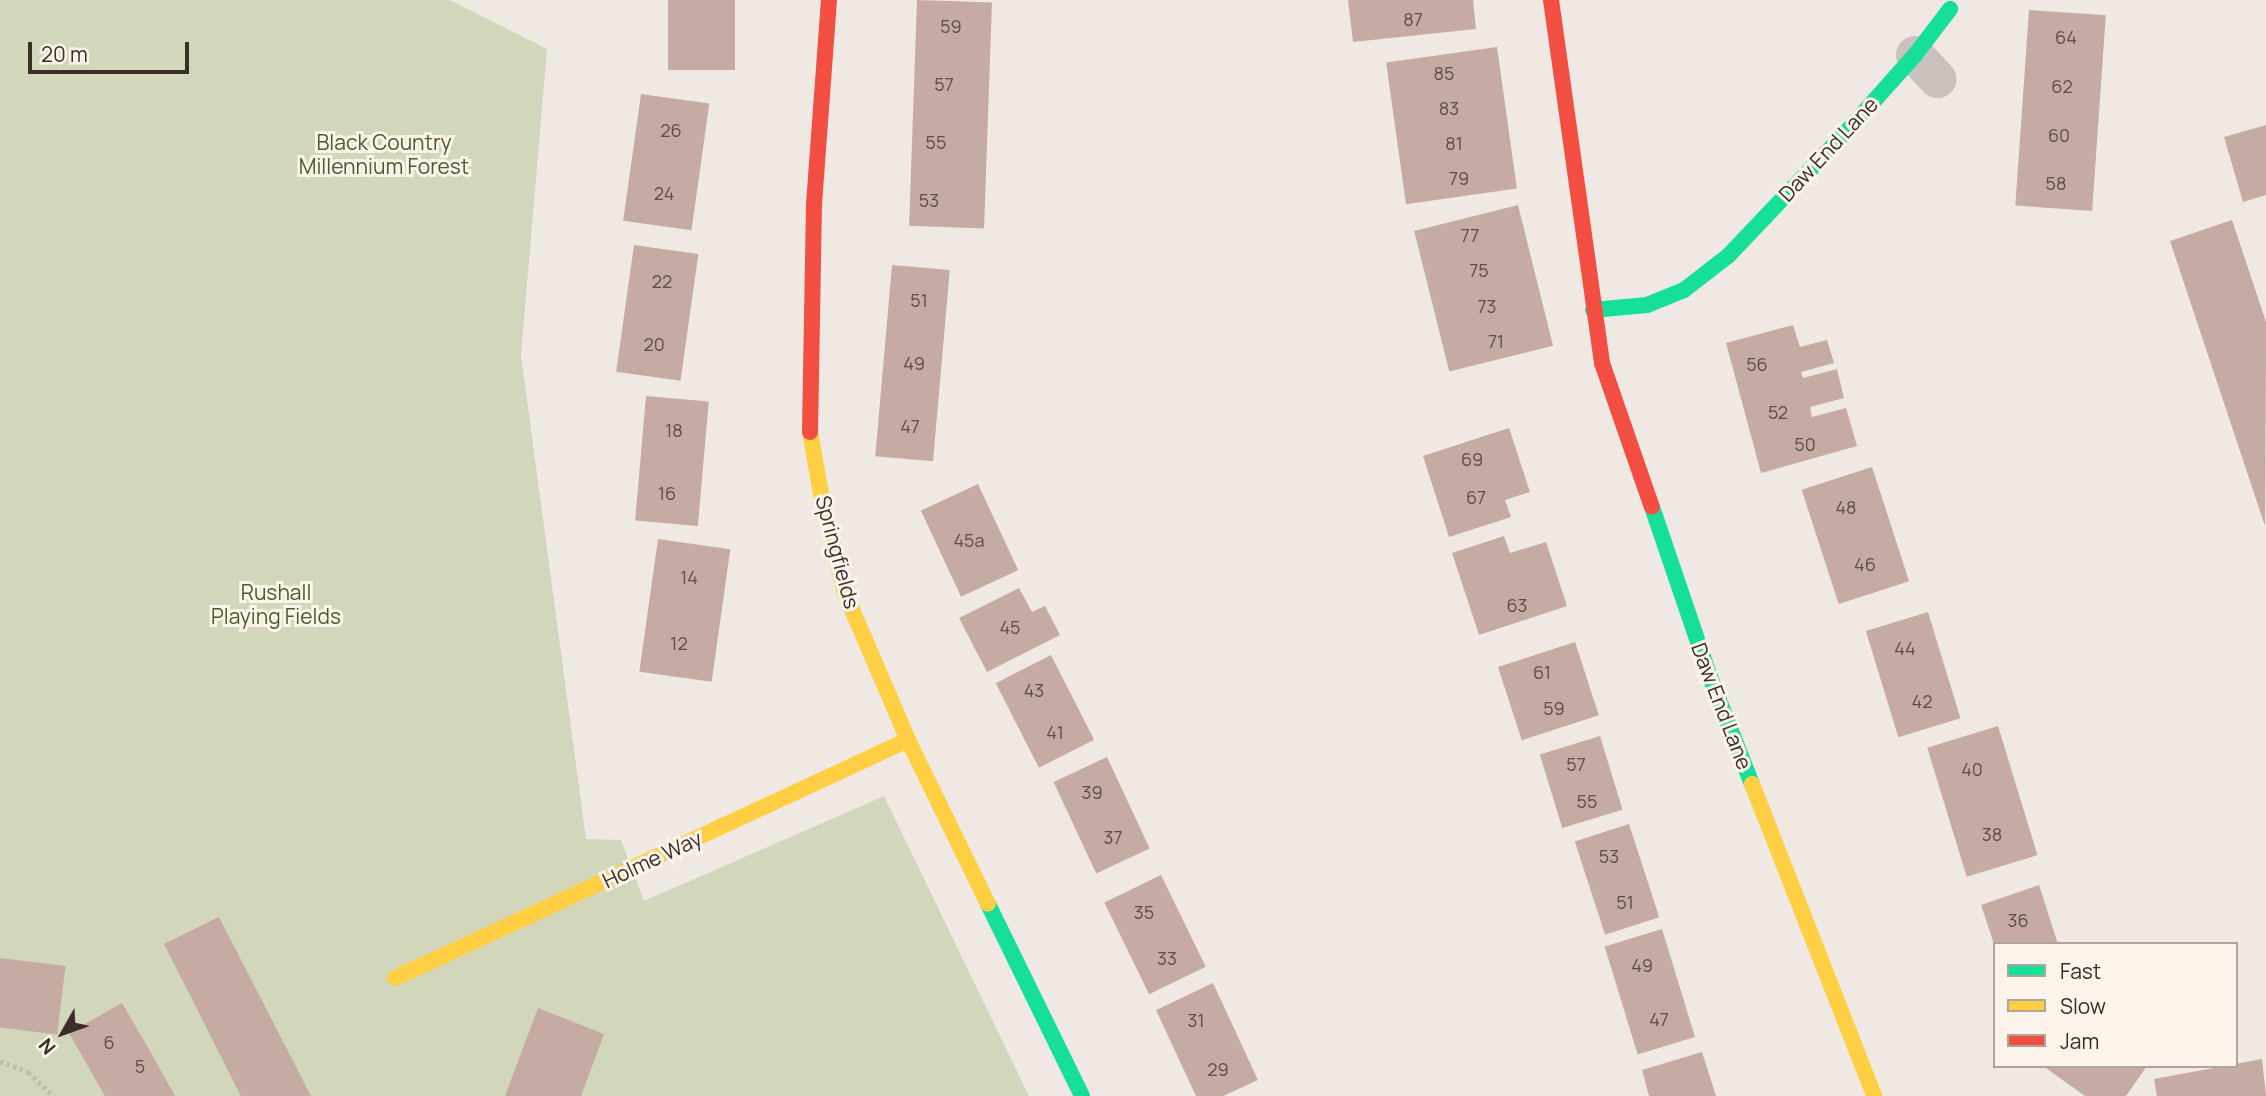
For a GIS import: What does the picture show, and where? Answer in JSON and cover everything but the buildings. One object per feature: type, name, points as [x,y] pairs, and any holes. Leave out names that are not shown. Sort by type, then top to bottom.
[{"type":"street","name":"Springfields","points":[[829,0],[814,204],[809,424],[823,505],[845,593],[908,740],[1082,1096]]},
{"type":"street","name":"Daw End Lane","points":[[1550,0],[1602,363],[1710,677],[1874,1096]]},
{"type":"street","name":"Daw End Lane","points":[[1593,310],[1647,305],[1684,290],[1717,265],[1848,130],[1926,67],[1950,9]]},
{"type":"street","name":"Holme Way","points":[[396,978],[908,740]]},
{"type":"path","points":[[0,1061],[28,1072],[54,1096]]},
{"type":"green space","name":"Rushall Playing Fields","points":[[0,0],[450,0],[547,49],[521,355],[586,839],[621,840],[644,901],[884,796],[1029,1096],[0,1096]]},
{"type":"traffic: fast","points":[[1593,310],[1647,305],[1684,290],[1728,256],[1848,130],[1915,55],[1950,9]]},
{"type":"traffic: fast","points":[[1652,507],[1710,677],[1752,784]]},
{"type":"traffic: fast","points":[[988,904],[1082,1096]]},
{"type":"traffic: slow","points":[[810,432],[823,505],[845,593],[908,740],[988,904]]},
{"type":"traffic: slow","points":[[395,978],[908,740]]},
{"type":"traffic: slow","points":[[1752,784],[1874,1096]]},
{"type":"traffic: jam","points":[[810,432],[814,204],[829,0]]},
{"type":"traffic: jam","points":[[1551,0],[1602,363],[1652,507]]},
{"type":"park label","name":"Black Country Millennium Forest","points":[[384,154]]}]
